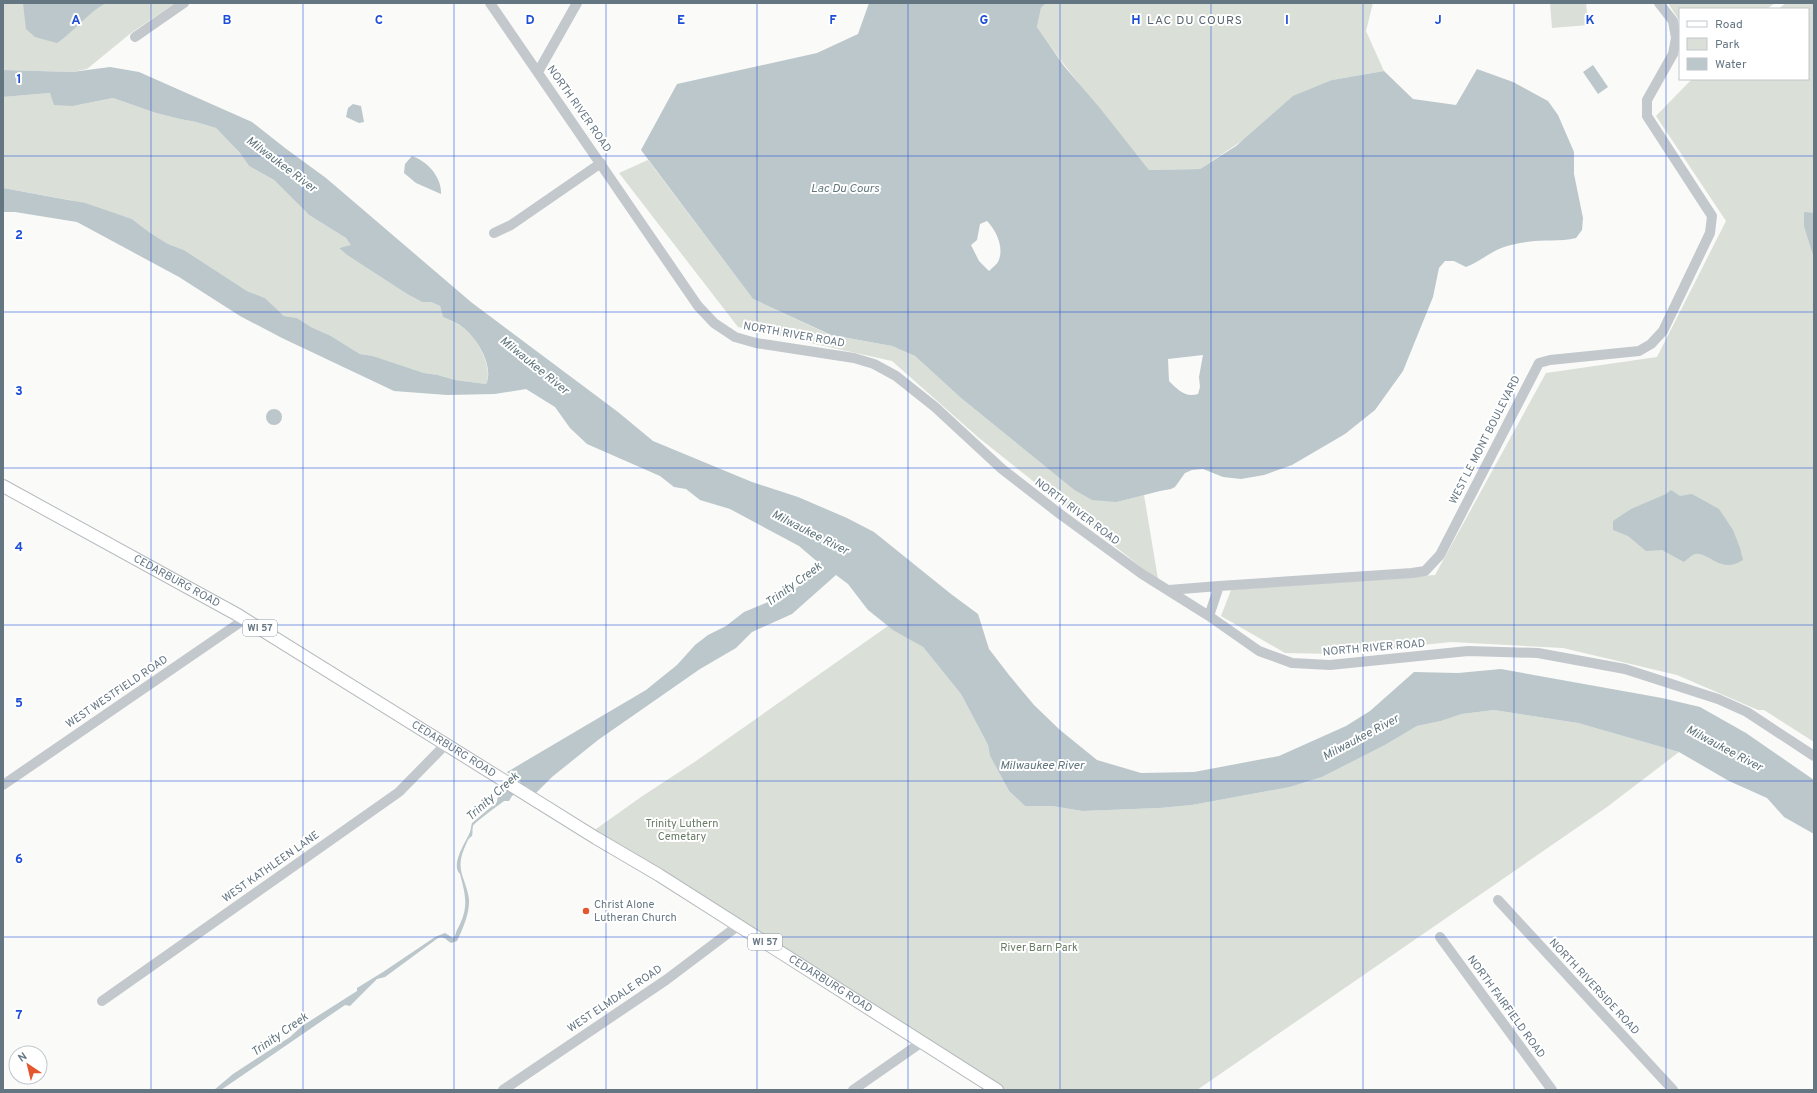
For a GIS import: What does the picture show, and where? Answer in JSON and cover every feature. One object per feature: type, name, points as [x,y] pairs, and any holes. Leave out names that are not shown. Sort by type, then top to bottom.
[{"type":"main road","name":"CEDARBURG ROAD","points":[[3,486],[166,574],[245,619],[739,926],[997,1090]]},
{"type":"street","points":[[135,37],[184,3]]},
{"type":"street","name":"NORTH RIVER ROAD","points":[[490,3],[698,306],[714,323],[735,337],[756,343],[854,358],[887,370],[917,392],[970,441],[1031,492],[1114,555],[1210,616],[1259,651],[1292,663],[1330,665],[1468,651],[1538,653],[1625,669],[1718,699],[1747,712],[1814,756]]},
{"type":"street","points":[[538,72],[577,3]]},
{"type":"street","name":"WEST LE MONT BOULEVARD","points":[[1169,590],[1425,571],[1440,554],[1539,363],[1550,360],[1639,351],[1651,344],[1663,331],[1710,233],[1712,216],[1646,116],[1647,100],[1673,54],[1676,38],[1673,21],[1659,3]]},
{"type":"street","points":[[494,233],[511,225],[601,163]]},
{"type":"street","points":[[1210,616],[1219,586]]},
{"type":"street","name":"WEST WESTFIELD ROAD","points":[[3,785],[245,619]]},
{"type":"street","name":"WEST KATHLEEN LANE","points":[[102,1001],[398,792],[446,744]]},
{"type":"street","name":"NORTH RIVERSIDE ROAD","points":[[1498,900],[1673,1090]]},
{"type":"street","name":"WEST ELMDALE ROAD","points":[[503,1090],[666,980],[739,926]]},
{"type":"street","name":"NORTH FAIRFIELD ROAD","points":[[1440,937],[1552,1090]]},
{"type":"street","points":[[853,1090],[922,1042]]},
{"type":"green space","points":[[3,3],[175,3],[131,33],[87,69],[72,72],[3,70]]},
{"type":"green space","points":[[1046,3],[1373,3],[1366,31],[1384,71],[1332,80],[1200,169],[1149,170],[1077,82],[1037,27],[1041,8]]},
{"type":"green space","points":[[1550,3],[1586,3],[1588,25],[1552,28]]},
{"type":"green space","points":[[1668,3],[1775,3],[1768,8],[1679,8],[1679,20]]},
{"type":"green space","points":[[1786,3],[1814,3],[1814,742],[1764,710],[1758,710],[1677,675],[1563,648],[1451,642],[1336,654],[1285,653],[1221,616],[1231,590],[1435,575],[1546,373],[1657,357],[1726,221],[1656,116],[1691,80],[1809,80],[1809,8],[1779,8]]},
{"type":"green space","points":[[50,93],[73,106],[113,98],[156,113],[216,128],[240,153],[249,166],[274,180],[309,215],[346,238],[352,245],[339,248],[347,255],[407,294],[422,302],[431,302],[440,306],[443,317],[456,323],[467,331],[472,336],[484,356],[488,371],[486,384],[455,380],[424,373],[373,356],[360,354],[331,336],[311,327],[297,318],[284,316],[265,298],[247,291],[184,250],[168,244],[132,219],[70,200],[3,188],[3,97]]},
{"type":"green space","points":[[648,160],[753,299],[830,335],[892,346],[915,356],[961,398],[1073,489],[1117,502],[1144,495],[1158,579],[1161,583],[979,438],[892,361],[738,327],[619,173]]},
{"type":"green space","name":"River Barn Park","points":[[888,626],[923,647],[961,694],[988,745],[990,756],[1009,791],[1025,806],[1052,806],[1082,811],[1160,808],[1192,805],[1290,787],[1322,777],[1385,745],[1417,726],[1441,721],[1462,714],[1494,710],[1578,723],[1679,752],[1607,807],[1197,1090],[997,1090],[589,834]]},
{"type":"water","points":[[23,3],[106,3],[99,7],[57,43],[35,37],[26,29]]},
{"type":"water","name":"Lac Du Cours","points":[[869,3],[1046,3],[1041,8],[1037,27],[1064,66],[1149,170],[1200,169],[1236,146],[1293,96],[1332,80],[1384,71],[1413,99],[1456,105],[1477,69],[1513,82],[1548,101],[1558,115],[1574,152],[1574,174],[1583,218],[1582,230],[1576,238],[1532,241],[1505,247],[1466,267],[1454,261],[1445,261],[1439,268],[1433,297],[1403,371],[1375,410],[1345,434],[1292,465],[1264,475],[1241,479],[1223,477],[1203,469],[1192,470],[1185,473],[1175,487],[1171,489],[1117,502],[1092,500],[1073,489],[961,398],[915,356],[892,346],[831,335],[753,299],[641,150],[677,84],[817,53],[858,34]],"holes":[[[987,221],[994,229],[1000,245],[1000,257],[998,262],[989,271],[979,261],[971,245],[977,240],[980,224]],[[1203,355],[1198,394],[1189,395],[1178,390],[1169,381],[1168,359]]]},
{"type":"water","points":[[1593,65],[1608,87],[1598,94],[1583,72]]},
{"type":"water","name":"Milwaukee River","points":[[110,67],[139,72],[252,122],[326,178],[471,302],[618,412],[653,441],[752,482],[798,497],[847,518],[874,532],[978,614],[989,649],[1009,675],[1034,705],[1060,730],[1097,760],[1141,773],[1194,772],[1279,756],[1346,726],[1370,711],[1414,672],[1458,673],[1501,669],[1662,698],[1700,707],[1746,733],[1814,780],[1814,834],[1784,817],[1767,798],[1729,781],[1679,752],[1578,723],[1494,710],[1462,714],[1441,721],[1417,726],[1385,745],[1322,777],[1290,787],[1192,805],[1160,808],[1082,811],[1052,806],[1025,806],[1009,791],[990,756],[988,745],[961,694],[923,647],[893,630],[868,610],[848,584],[836,575],[792,614],[752,632],[736,648],[700,669],[598,740],[552,777],[536,793],[526,786],[512,796],[509,801],[504,801],[482,817],[473,826],[472,836],[467,841],[462,857],[461,869],[468,892],[469,904],[466,920],[457,941],[451,943],[444,938],[438,938],[385,977],[377,979],[350,1006],[345,1005],[221,1090],[214,1090],[233,1074],[290,1037],[302,1026],[357,991],[357,988],[435,937],[445,933],[453,938],[455,936],[465,909],[465,896],[460,874],[457,870],[458,859],[462,847],[470,832],[472,823],[497,802],[498,795],[521,782],[507,772],[646,690],[677,665],[695,645],[708,635],[726,626],[744,612],[790,593],[814,574],[820,564],[799,546],[730,509],[700,500],[686,489],[674,487],[660,476],[587,444],[570,428],[555,407],[526,389],[495,394],[447,395],[394,391],[282,338],[240,316],[179,277],[77,222],[15,212],[3,212],[3,188],[85,203],[132,219],[168,244],[184,250],[247,291],[265,298],[284,316],[297,318],[311,327],[331,336],[360,354],[373,356],[424,373],[455,380],[486,384],[488,378],[487,363],[480,348],[467,331],[443,317],[440,306],[431,302],[422,302],[407,294],[347,255],[339,248],[351,245],[346,238],[309,215],[274,180],[249,166],[240,153],[216,128],[156,113],[113,98],[73,106],[54,105],[50,93],[3,97],[3,70],[72,72]]},
{"type":"water","points":[[353,104],[361,106],[364,122],[359,123],[346,117],[348,108]]},
{"type":"water","points":[[412,156],[418,158],[432,170],[439,182],[441,194],[416,183],[404,173],[405,164]]},
{"type":"water","points":[[1804,212],[1814,213],[1814,258],[1804,226]]},
{"type":"water","points":[[271,409],[277,409],[282,414],[280,423],[277,425],[271,425],[266,420],[266,414]]},
{"type":"water","points":[[1671,490],[1680,496],[1692,494],[1719,509],[1733,530],[1743,560],[1735,564],[1728,565],[1716,562],[1700,554],[1695,554],[1684,562],[1662,550],[1646,551],[1628,536],[1613,530],[1613,521],[1631,509],[1666,494]]},
{"type":"place","name":"Christ Alone Lutheran Church","points":[[586,911]]},
{"type":"district","name":"LAC DU COURS","points":[[1195,21]]},
{"type":"water label","name":"Trinity Creek","points":[[794,585]]},
{"type":"water label","name":"Trinity Creek","points":[[493,797]]},
{"type":"water label","name":"Trinity Creek","points":[[280,1035]]},
{"type":"park label","name":"Trinity Luthern Cemetary","points":[[682,830]]}]
